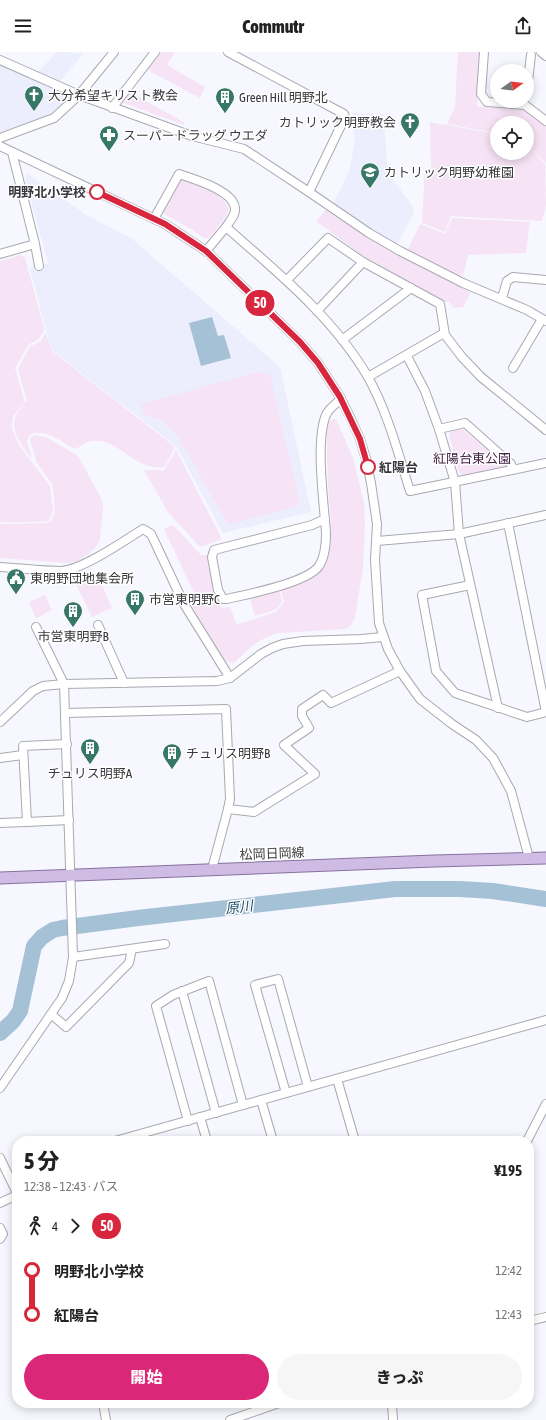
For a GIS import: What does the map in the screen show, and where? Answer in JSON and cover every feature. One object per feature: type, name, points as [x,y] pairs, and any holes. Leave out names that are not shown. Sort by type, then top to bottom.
[{"type":"main road","name":"松岡日岡線","points":[[0,878],[546,858]]},
{"type":"street","points":[[0,138],[54,118],[79,95],[114,52]]},
{"type":"street","points":[[112,108],[155,52]]},
{"type":"street","points":[[228,52],[344,114],[345,117],[309,192]]},
{"type":"street","points":[[484,52],[481,94],[487,102],[490,102]]},
{"type":"street","points":[[541,52],[546,56]]},
{"type":"street","points":[[530,64],[531,55]]},
{"type":"street","points":[[0,60],[112,108],[192,136],[244,149],[369,233],[400,251],[463,283],[502,298],[544,320],[514,368]]},
{"type":"street","points":[[531,108],[546,122]]},
{"type":"street","points":[[0,146],[165,224],[206,251],[300,342],[318,363],[341,399],[360,439],[366,459],[375,505],[377,541],[375,560],[379,623],[388,649],[400,671],[420,699],[452,724],[476,740],[493,758],[511,791],[529,858]]},
{"type":"street","points":[[12,152],[39,266]]},
{"type":"street","points":[[154,219],[179,174],[222,191],[233,202],[235,214],[206,251]]},
{"type":"street","points":[[226,227],[287,280],[317,311],[342,340],[368,377],[389,423],[410,491],[546,463]]},
{"type":"street","points":[[287,280],[328,238],[363,262],[440,304],[444,333],[462,356],[481,378],[546,430]]},
{"type":"street","points":[[0,254],[35,244]]},
{"type":"street","points":[[317,311],[363,262]]},
{"type":"street","points":[[502,298],[507,282],[513,277],[546,280]]},
{"type":"street","points":[[342,340],[411,288]]},
{"type":"street","points":[[368,377],[444,333]]},
{"type":"street","points":[[406,356],[425,391],[440,429],[455,482],[460,534],[498,708]]},
{"type":"street","points":[[325,519],[312,525],[214,550],[212,557],[218,590],[223,599],[227,600],[296,581],[318,567],[326,545],[325,519],[321,449],[323,424],[327,413],[341,399]]},
{"type":"street","points":[[440,429],[465,423],[511,464],[513,470]]},
{"type":"street","points":[[377,541],[460,534],[546,514]]},
{"type":"street","points":[[470,584],[422,595],[436,671],[455,693],[527,718],[546,712],[508,523]]},
{"type":"street","points":[[0,567],[62,571],[72,569],[143,529],[151,534],[184,604],[230,678]]},
{"type":"street","points":[[98,626],[124,683]]},
{"type":"street","points":[[2,1082],[62,998],[69,981],[73,957],[64,684],[36,627]]},
{"type":"street","points":[[0,722],[33,691],[43,686],[64,684],[217,681],[230,678],[261,654],[283,644],[303,640],[383,637]]},
{"type":"street","points":[[228,809],[254,812],[314,774],[284,745],[309,728],[301,714],[301,710],[303,708],[323,695],[331,703],[400,671]]},
{"type":"street","points":[[66,713],[226,709],[230,799],[212,870]]},
{"type":"street","points":[[27,822],[23,746],[67,744]]},
{"type":"street","points":[[0,758],[23,755]]},
{"type":"street","points":[[0,823],[69,820]]},
{"type":"street","points":[[73,957],[165,944]]},
{"type":"street","points":[[51,1014],[66,1027],[128,963],[132,949]]},
{"type":"street","points":[[286,1093],[255,985],[278,979],[308,1087]]},
{"type":"street","points":[[188,1120],[156,1006],[173,995],[209,981],[244,1105]]},
{"type":"street","points":[[182,991],[216,1113]]},
{"type":"street","points":[[132,1136],[546,1020]]},
{"type":"street","points":[[337,1079],[354,1136]]},
{"type":"street","points":[[261,1100],[272,1136]]},
{"type":"street","points":[[530,1136],[546,1104]]},
{"type":"street","points":[[200,1117],[206,1136]]},
{"type":"street","points":[[0,1158],[12,1183]]},
{"type":"street","points":[[0,1203],[12,1197]]},
{"type":"street","points":[[0,1228],[3,1234],[0,1239]]},
{"type":"street","points":[[534,1320],[546,1317]]},
{"type":"street","points":[[104,1408],[106,1420]]},
{"type":"street","points":[[230,1420],[249,1418],[270,1408]]},
{"type":"street","points":[[392,1408],[393,1420]]},
{"type":"shaded area","points":[[57,52],[84,53],[58,83],[36,74]]},
{"type":"shaded area","points":[[0,63],[72,94],[54,114],[0,137]]},
{"type":"shaded area","name":"カトリック明野幼稚園","points":[[352,113],[384,114],[387,167],[389,174],[413,207],[414,212],[397,245],[364,226],[333,204],[349,172],[355,143]]},
{"type":"shaded area","name":"明野北小学校","points":[[28,174],[86,215],[131,238],[280,367],[311,512],[223,533],[176,446],[53,351],[46,331],[30,268],[48,263],[25,178]]},
{"type":"green space","points":[[161,52],[175,52],[167,65],[205,87],[200,98],[146,69]]},
{"type":"green space","points":[[458,52],[479,52],[477,107],[524,109],[533,116],[490,116],[490,132],[447,124],[455,107]]},
{"type":"green space","points":[[130,92],[185,123],[184,125],[121,102]]},
{"type":"green space","points":[[534,117],[546,126],[546,163],[534,152]]},
{"type":"green space","points":[[430,122],[490,133],[490,160],[534,160],[534,152],[545,164],[546,205],[542,221],[451,216],[445,232],[422,223],[425,169],[431,169]]},
{"type":"green space","points":[[181,179],[194,182],[208,188],[220,197],[229,208],[226,216],[209,238],[204,238],[161,212]]},
{"type":"green space","points":[[326,210],[365,236],[468,290],[470,294],[463,307],[453,308],[449,301],[445,302],[362,255],[316,221]]},
{"type":"green space","points":[[452,218],[530,222],[526,253],[468,255],[463,276],[445,270],[407,251],[420,224],[445,234]]},
{"type":"green space","points":[[20,255],[25,258],[44,328],[39,338],[35,342],[29,344],[15,368],[25,403],[13,416],[12,429],[19,445],[50,486],[53,511],[48,521],[43,522],[0,522],[0,261]]},
{"type":"green space","points":[[45,332],[53,352],[175,447],[163,468],[150,466],[133,459],[106,442],[90,441],[75,449],[53,436],[35,433],[29,435],[27,441],[32,459],[18,439],[14,428],[16,416],[27,401],[18,369],[30,346],[40,341]]},
{"type":"green space","points":[[259,372],[270,375],[300,505],[232,524],[226,521],[177,435],[160,419],[144,414],[141,404]]},
{"type":"green space","points":[[333,419],[336,419],[353,458],[364,503],[365,523],[363,568],[355,618],[351,625],[346,629],[279,633],[272,635],[260,641],[234,663],[225,661],[191,605],[194,593],[164,529],[172,525],[201,555],[207,555],[214,591],[221,608],[230,607],[236,623],[239,624],[276,612],[284,602],[281,590],[298,585],[316,576],[321,572],[328,558],[331,526],[327,426]]},
{"type":"green space","name":"紅陽台東公園","points":[[461,428],[505,465],[501,470],[464,476],[459,472],[449,434],[453,429]]},
{"type":"green space","points":[[35,435],[46,437],[78,456],[101,498],[103,506],[100,539],[96,547],[76,562],[65,563],[0,558],[0,524],[47,523],[52,520],[55,512],[53,485],[37,463],[30,440],[31,437]]},
{"type":"green space","points":[[176,450],[222,539],[200,547],[168,512],[144,470],[164,470]]},
{"type":"green space","points":[[97,574],[112,608],[92,617],[76,584]]},
{"type":"green space","points":[[279,591],[282,602],[275,610],[255,616],[250,599]]},
{"type":"green space","points":[[45,595],[52,610],[36,618],[29,602]]},
{"type":"water","points":[[212,317],[218,336],[224,335],[231,358],[201,366],[189,323]]},
{"type":"waterway","name":"原川","points":[[0,1033],[13,1021],[20,1011],[34,946],[42,937],[53,930],[138,918],[395,889],[460,889],[493,891],[546,899]]},
{"type":"bus line","name":"50","points":[[97,192],[165,224],[206,251],[269,310],[318,363],[340,397],[360,439],[368,467]]},
{"type":"place","name":"大分希望キリスト教会","points":[[34,112]]},
{"type":"place","name":"Green Hill 明野北","points":[[225,114]]},
{"type":"place","name":"カトリック明野教会","points":[[410,139]]},
{"type":"place","name":"スーパードラッグ ウエダ","points":[[109,152]]},
{"type":"place","name":"カトリック明野幼稚園","points":[[370,189]]},
{"type":"place","name":"明野北小学校","points":[[97,192]]},
{"type":"place","name":"紅陽台","points":[[368,467]]},
{"type":"place","name":"東明野団地集会所","points":[[16,595]]},
{"type":"place","name":"市営東明野C","points":[[135,616]]},
{"type":"place","name":"市営東明野B","points":[[73,628]]},
{"type":"place","name":"チュリス明野A","points":[[90,765]]},
{"type":"place","name":"チュリス明野B","points":[[172,770]]}]
